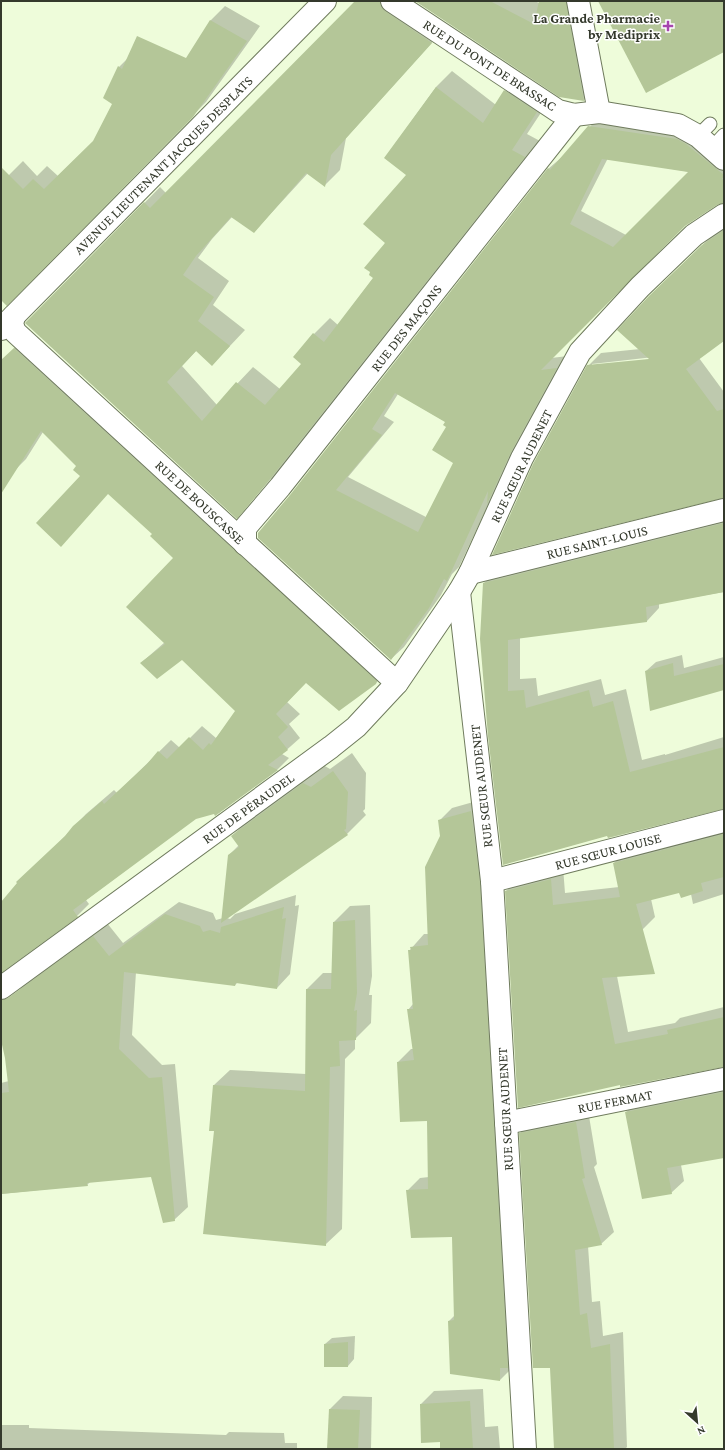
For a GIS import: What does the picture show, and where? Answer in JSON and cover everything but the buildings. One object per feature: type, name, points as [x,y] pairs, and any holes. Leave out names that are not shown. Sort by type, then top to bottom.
[{"type":"street","name":"AVENUE LIEUTENANT JACQUES DESPLATS","points":[[7,322],[325,1]]},
{"type":"street","name":"RUE DU PONT DE BRASSAC","points":[[392,1],[558,111],[574,115],[599,112],[678,125],[714,140]]},
{"type":"street","points":[[578,1],[599,112]]},
{"type":"street","name":"RUE DES MAÇONS","points":[[245,544],[245,528],[280,487],[574,115]]},
{"type":"street","name":"RUE SŒUR AUDENET","points":[[525,1449],[492,881],[459,592],[470,573],[522,458],[580,352],[640,287],[694,235],[724,215]]},
{"type":"street","name":"RUE DE BOUSCASSE","points":[[7,322],[12,324],[15,332],[397,683]]},
{"type":"street","name":"RUE SAINT-LOUIS","points":[[470,573],[724,510]]},
{"type":"street","name":"RUE DE PÉRAUDEL","points":[[1,988],[356,728],[397,683],[459,592]]},
{"type":"street","name":"RUE SŒUR LOUISE","points":[[492,881],[724,821]]},
{"type":"street","name":"RUE FERMAT","points":[[506,1123],[724,1079]]},
{"type":"place","name":"La Grande Pharmacie by Mediprix","points":[[668,26]]}]
